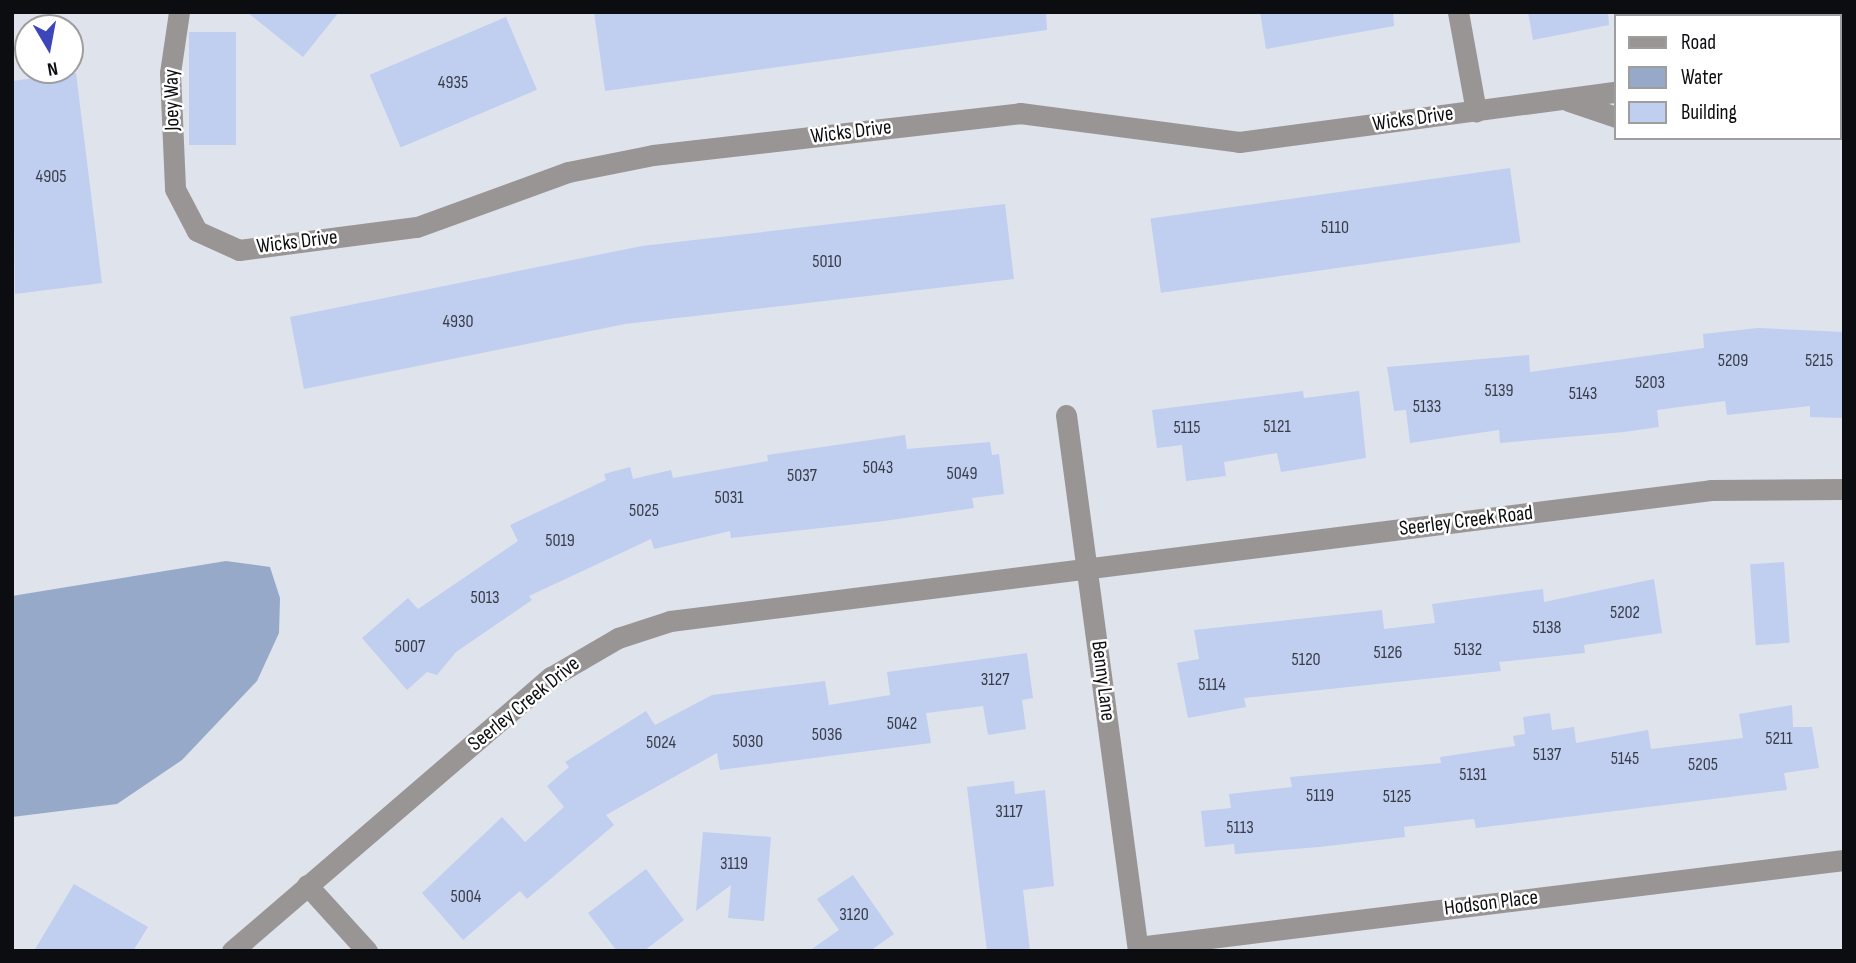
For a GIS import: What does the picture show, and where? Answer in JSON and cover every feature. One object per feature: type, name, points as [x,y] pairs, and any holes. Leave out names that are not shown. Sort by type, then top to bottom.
[{"type":"street","name":"Joey Way","points":[[175,189],[170,73],[179,12]]},
{"type":"street","points":[[1458,12],[1476,110]]},
{"type":"street","name":"Wicks Drive","points":[[175,189],[197,231],[239,250],[417,227],[568,172],[653,155],[1020,113],[1239,142],[1615,92]]},
{"type":"street","name":"Wicks Drive","points":[[1563,100],[1615,117]]},
{"type":"street","name":"Benny Lane","points":[[1066,415],[1089,569],[1138,949]]},
{"type":"street","name":"Seerley Creek Road","points":[[1089,569],[1711,490],[1844,489]]},
{"type":"street","name":"Seerley Creek Drive","points":[[232,951],[551,677],[618,638],[688,618],[1089,569]]},
{"type":"street","name":"Hodson Place","points":[[1138,949],[1844,860]]},
{"type":"street","points":[[307,885],[367,951]]},
{"type":"water","points":[[226,561],[270,567],[280,598],[279,633],[257,681],[182,760],[117,804],[12,817],[12,596]]},
{"type":"building","points":[[247,12],[339,12],[303,57]]},
{"type":"building","points":[[594,12],[1046,12],[1047,30],[605,91]]},
{"type":"building","points":[[1260,12],[1393,12],[1394,26],[1266,49]]},
{"type":"building","points":[[1528,12],[1608,12],[1609,25],[1533,40]]},
{"type":"building","points":[[506,17],[537,90],[401,148],[370,75]]},
{"type":"building","points":[[189,32],[236,32],[236,145],[189,145]]},
{"type":"building","points":[[12,81],[14,84],[77,84],[102,283],[15,294]]},
{"type":"building","points":[[1510,168],[1520,242],[1161,293],[1151,219]]},
{"type":"building","points":[[1005,204],[1014,279],[625,324],[304,389],[290,317],[642,246]]},
{"type":"building","points":[[1758,328],[1844,332],[1844,418],[1810,417],[1810,406],[1727,415],[1725,401],[1657,410],[1659,427],[1624,432],[1500,443],[1499,430],[1410,443],[1406,410],[1394,411],[1387,367],[1529,355],[1530,372],[1704,348],[1703,334]]},
{"type":"building","points":[[1303,391],[1304,398],[1359,391],[1366,458],[1281,472],[1277,453],[1224,462],[1226,476],[1186,481],[1182,445],[1157,448],[1152,410]]},
{"type":"building","points":[[905,435],[907,449],[990,442],[992,455],[999,454],[1004,494],[972,498],[974,508],[884,521],[731,538],[730,531],[654,549],[651,539],[529,596],[532,600],[456,652],[437,675],[427,672],[407,690],[362,638],[408,598],[418,609],[518,541],[510,525],[606,480],[604,474],[630,467],[633,479],[671,470],[673,478],[768,461],[767,455]]},
{"type":"building","points":[[1784,562],[1790,643],[1756,645],[1750,564]]},
{"type":"building","points":[[1654,579],[1662,633],[1584,645],[1585,653],[1499,662],[1501,671],[1244,698],[1246,707],[1188,718],[1177,663],[1199,659],[1194,630],[1382,610],[1384,629],[1435,623],[1432,604],[1543,589],[1544,602]]},
{"type":"building","points":[[1027,653],[1033,698],[1022,700],[1026,729],[988,735],[983,706],[926,713],[931,743],[720,770],[717,753],[606,815],[614,825],[527,899],[520,891],[463,940],[422,893],[502,817],[525,842],[564,807],[547,786],[569,767],[565,762],[646,711],[655,725],[712,695],[825,681],[829,705],[890,695],[887,672]]},
{"type":"building","points":[[1792,705],[1793,727],[1812,727],[1819,768],[1784,773],[1787,790],[1476,828],[1474,819],[1404,827],[1405,837],[1319,847],[1235,854],[1234,844],[1205,847],[1201,811],[1231,808],[1229,794],[1292,787],[1290,777],[1441,763],[1440,757],[1515,746],[1513,736],[1525,734],[1523,717],[1550,713],[1552,730],[1574,727],[1576,743],[1648,730],[1651,749],[1743,738],[1739,714]]},
{"type":"building","points":[[1014,781],[1015,794],[1045,790],[1054,886],[1023,890],[1030,951],[987,951],[967,787]]},
{"type":"building","points":[[703,832],[771,837],[764,921],[728,918],[731,885],[696,911]]},
{"type":"building","points":[[646,869],[684,920],[644,951],[617,951],[588,913]]},
{"type":"building","points":[[853,875],[894,934],[870,951],[809,951],[839,930],[817,899]]},
{"type":"building","points":[[74,884],[148,927],[133,951],[34,951]]}]
